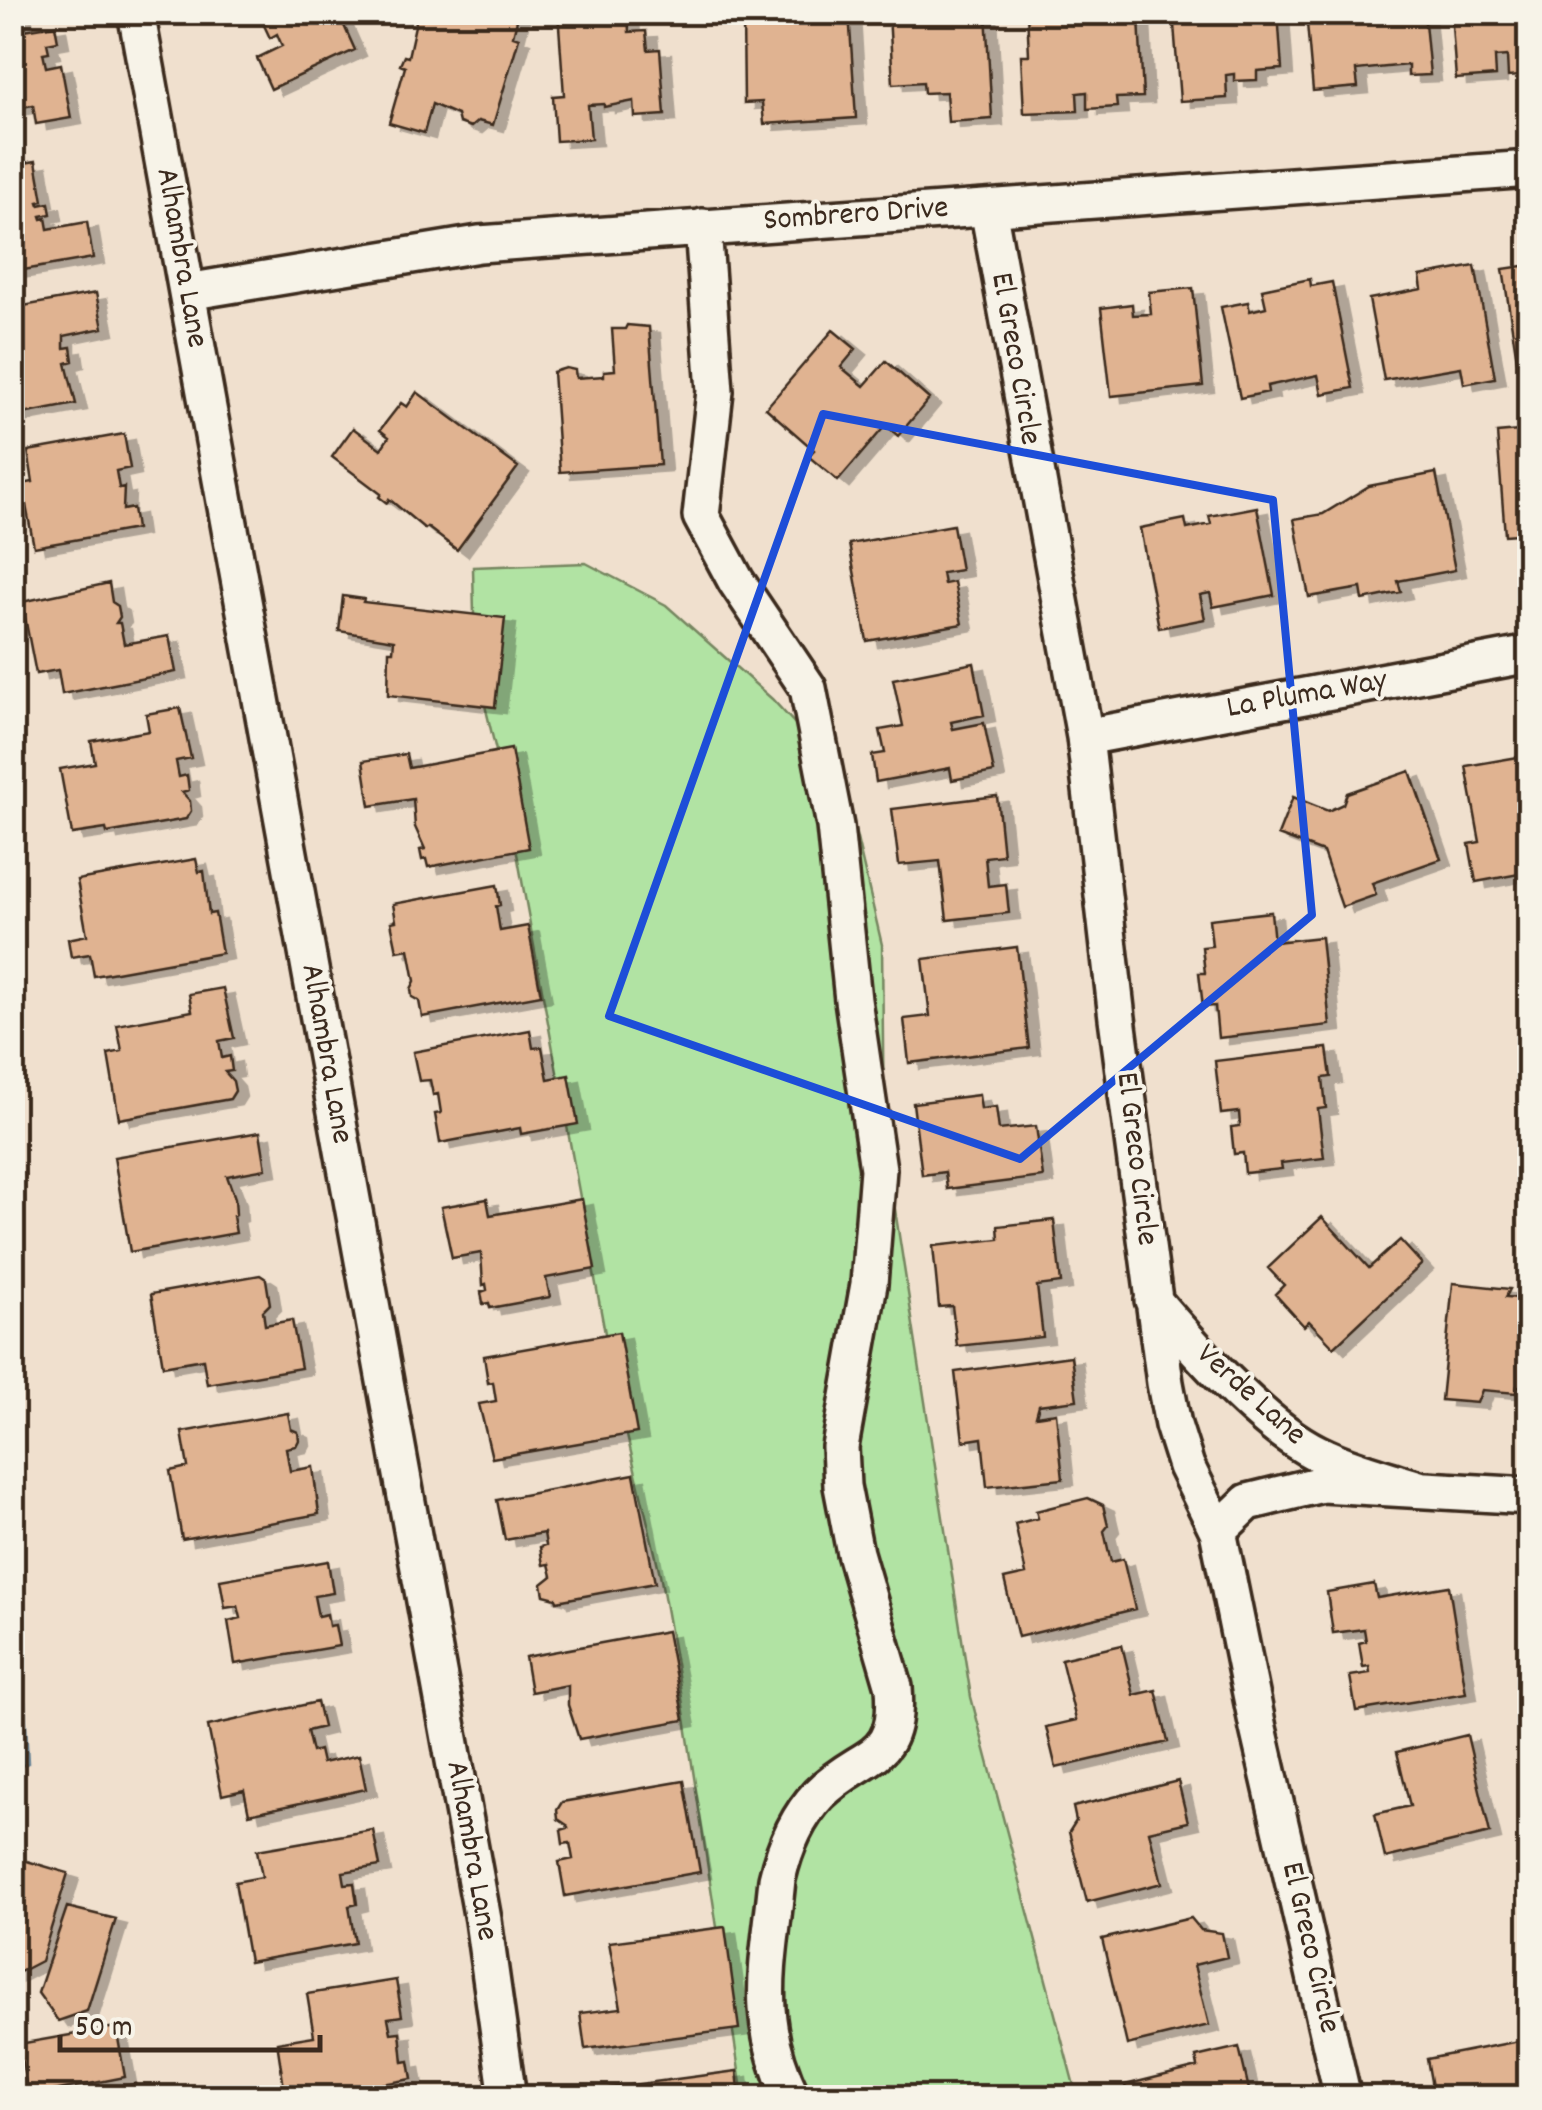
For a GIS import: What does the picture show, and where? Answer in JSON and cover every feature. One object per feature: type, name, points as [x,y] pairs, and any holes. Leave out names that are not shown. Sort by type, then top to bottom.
[{"type":"street","name":"Alhambra Lane","points":[[136,12],[480,1900],[508,2098]]},
{"type":"street","name":"Sombrero Drive","points":[[187,292],[479,244],[1530,169]]},
{"type":"street","name":"El Greco Circle","points":[[988,208],[1085,737],[1173,1425],[1186,1466],[1218,1531],[1258,1728],[1343,2098]]},
{"type":"street","points":[[703,227],[716,391],[701,516],[736,581],[808,688],[835,826],[853,1000],[878,1168],[869,1284],[840,1446],[847,1519],[894,1687],[896,1712],[890,1740],[882,1750],[820,1793],[806,1809],[782,1860],[764,2008],[772,2048],[792,2098]]},
{"type":"street","name":"La Pluma Way","points":[[1085,737],[1530,654]]},
{"type":"street","name":"Verde Lane","points":[[1154,1300],[1218,1372],[1283,1430],[1313,1451],[1352,1468],[1419,1489]]},
{"type":"street","name":"Verde Lane","points":[[1218,1531],[1248,1502],[1322,1484],[1530,1496]]},
{"type":"highlighted area","points":[[823,414],[1273,500],[1312,915],[1020,1159],[609,1016]]},
{"type":"green space","points":[[586,563],[666,605],[772,699],[842,775],[882,945],[884,1139],[971,1697],[1077,2097],[743,2097],[660,1574],[613,1377],[505,788],[475,664],[473,567]]},
{"type":"water","points":[[13,1616],[24,1685],[28,1763],[13,1770]]},
{"type":"building","points":[[267,12],[338,12],[355,50],[271,89],[257,58],[282,46],[277,34],[270,38],[263,23],[270,20]]},
{"type":"building","points":[[418,12],[453,16],[454,12],[519,12],[513,36],[519,38],[493,125],[478,121],[471,127],[459,123],[457,115],[432,104],[424,133],[389,123],[405,67],[400,65],[404,56],[408,57]]},
{"type":"building","points":[[558,12],[628,12],[629,32],[646,31],[648,50],[660,49],[665,115],[635,117],[634,101],[604,107],[588,105],[591,139],[556,141],[553,96],[564,95]]},
{"type":"building","points":[[849,12],[856,118],[764,124],[762,102],[744,103],[743,15]]},
{"type":"building","points":[[986,12],[992,119],[948,122],[946,92],[924,93],[923,82],[893,84],[889,14]]},
{"type":"building","points":[[1027,12],[1089,12],[1090,19],[1139,17],[1143,97],[1116,98],[1117,107],[1087,109],[1087,92],[1077,93],[1078,111],[1024,113],[1021,55],[1029,55]]},
{"type":"building","points":[[1173,12],[1278,12],[1282,69],[1257,71],[1257,80],[1234,81],[1234,74],[1226,75],[1227,98],[1180,101]]},
{"type":"building","points":[[1306,12],[1424,12],[1430,75],[1408,76],[1408,65],[1356,70],[1358,87],[1313,91]]},
{"type":"building","points":[[1451,12],[1530,12],[1530,75],[1508,77],[1507,56],[1495,57],[1496,76],[1456,79]]},
{"type":"building","points":[[21,16],[24,30],[55,25],[58,41],[47,43],[49,52],[43,53],[46,67],[61,64],[71,118],[36,124],[33,105],[12,109],[12,17]]},
{"type":"building","points":[[36,161],[43,201],[38,202],[49,203],[51,214],[41,216],[42,219],[46,218],[48,229],[87,222],[93,258],[12,272],[12,165]]},
{"type":"building","points":[[1530,265],[1530,379],[1520,380],[1503,269]]},
{"type":"building","points":[[1475,266],[1495,378],[1464,384],[1461,367],[1384,380],[1369,299],[1422,289],[1420,276]]},
{"type":"building","points":[[1310,279],[1311,286],[1332,282],[1353,388],[1322,394],[1318,375],[1267,386],[1268,392],[1240,398],[1221,307],[1248,302],[1250,311],[1266,307],[1262,289]]},
{"type":"building","points":[[1193,288],[1203,386],[1111,396],[1101,308],[1132,304],[1133,315],[1151,314],[1149,292]]},
{"type":"building","points":[[96,293],[103,328],[64,336],[64,348],[71,347],[73,361],[66,363],[76,404],[12,416],[12,308]]},
{"type":"building","points":[[627,325],[649,327],[660,465],[560,472],[553,372],[575,370],[576,378],[604,376],[604,371],[615,370],[612,329],[625,329]]},
{"type":"building","points":[[833,330],[856,349],[841,367],[864,386],[886,361],[929,399],[898,436],[886,425],[838,481],[808,456],[814,450],[766,408]]},
{"type":"building","points":[[417,392],[518,467],[457,550],[389,499],[387,503],[379,497],[381,494],[332,457],[353,428],[381,449],[389,437],[380,430],[401,403],[407,407]]},
{"type":"building","points":[[1530,430],[1530,533],[1505,535],[1497,433]]},
{"type":"building","points":[[124,434],[130,468],[116,471],[119,488],[124,487],[123,510],[133,508],[136,529],[34,547],[22,484],[33,482],[28,451]]},
{"type":"building","points":[[1436,473],[1455,570],[1398,581],[1401,592],[1363,600],[1361,588],[1309,597],[1294,519],[1323,514],[1369,486]]},
{"type":"building","points":[[1257,507],[1274,595],[1213,607],[1210,593],[1200,595],[1205,619],[1159,628],[1140,528],[1185,519],[1187,529],[1211,524],[1209,516]]},
{"type":"building","points":[[953,525],[961,570],[942,573],[944,584],[954,582],[962,624],[867,641],[849,544]]},
{"type":"building","points":[[109,583],[112,602],[118,606],[120,617],[116,623],[120,623],[124,644],[169,636],[176,672],[62,694],[58,670],[36,674],[22,602]]},
{"type":"building","points":[[343,596],[364,599],[363,602],[505,618],[495,707],[388,695],[389,651],[393,651],[394,640],[339,631]]},
{"type":"building","points":[[974,663],[984,715],[951,722],[953,729],[984,723],[994,772],[952,780],[950,768],[876,782],[872,755],[885,753],[880,730],[903,726],[893,679]]},
{"type":"building","points":[[180,708],[191,758],[176,761],[179,777],[187,775],[189,790],[182,792],[190,801],[191,811],[186,819],[107,833],[106,829],[72,834],[60,769],[95,763],[91,741],[149,731],[146,714]]},
{"type":"building","points":[[511,749],[529,848],[428,867],[426,859],[422,860],[420,850],[425,849],[415,827],[413,799],[370,806],[363,761],[406,754],[409,768]]},
{"type":"building","points":[[1518,757],[1519,764],[1530,762],[1530,872],[1476,882],[1469,844],[1480,842],[1466,766]]},
{"type":"building","points":[[1410,771],[1441,859],[1372,883],[1376,895],[1342,907],[1323,852],[1278,835],[1293,797],[1328,811],[1343,804],[1347,793]]},
{"type":"building","points":[[997,796],[1003,855],[985,857],[988,886],[1006,884],[1009,913],[947,920],[940,861],[899,865],[892,809]]},
{"type":"building","points":[[196,859],[199,872],[204,871],[209,914],[215,913],[222,953],[94,976],[90,954],[71,957],[68,939],[87,935],[77,880]]},
{"type":"building","points":[[497,885],[500,931],[528,926],[541,995],[422,1017],[419,1001],[412,997],[415,981],[409,949],[397,951],[391,922],[396,921],[393,904]]},
{"type":"building","points":[[1271,912],[1274,942],[1321,937],[1330,1025],[1218,1038],[1215,1006],[1203,1007],[1199,973],[1205,973],[1202,947],[1212,946],[1209,919]]},
{"type":"building","points":[[1017,947],[1029,1048],[909,1063],[904,1019],[930,1016],[923,959]]},
{"type":"building","points":[[223,988],[234,1038],[219,1041],[222,1058],[230,1056],[232,1071],[225,1072],[235,1091],[230,1099],[119,1119],[108,1054],[122,1051],[117,1025],[192,1011],[189,994]]},
{"type":"building","points":[[530,1030],[533,1048],[542,1047],[548,1079],[569,1075],[578,1124],[521,1134],[520,1128],[440,1143],[435,1114],[441,1113],[438,1094],[433,1095],[430,1080],[419,1081],[413,1052]]},
{"type":"building","points":[[1327,1048],[1331,1077],[1323,1078],[1326,1108],[1318,1109],[1324,1158],[1281,1163],[1282,1169],[1245,1173],[1243,1153],[1234,1154],[1231,1127],[1240,1126],[1239,1112],[1221,1114],[1215,1061]]},
{"type":"building","points":[[979,1095],[981,1109],[996,1107],[999,1130],[1036,1126],[1043,1177],[947,1189],[945,1172],[922,1175],[913,1103]]},
{"type":"building","points":[[260,1132],[266,1169],[227,1176],[235,1198],[236,1233],[130,1252],[114,1157]]},
{"type":"building","points":[[487,1199],[490,1215],[582,1199],[595,1269],[546,1278],[550,1297],[490,1308],[489,1303],[483,1304],[481,1292],[487,1290],[483,1285],[481,1253],[452,1258],[441,1207]]},
{"type":"building","points":[[1322,1217],[1369,1268],[1400,1240],[1422,1264],[1334,1347],[1309,1321],[1304,1326],[1275,1294],[1284,1285],[1268,1268]]},
{"type":"building","points":[[1054,1220],[1061,1283],[1037,1286],[1043,1337],[957,1346],[952,1306],[939,1307],[933,1246],[999,1239],[998,1226]]},
{"type":"building","points":[[260,1275],[266,1279],[270,1304],[263,1311],[265,1325],[292,1320],[301,1368],[207,1384],[203,1359],[163,1366],[151,1294]]},
{"type":"building","points":[[1453,1283],[1510,1289],[1506,1297],[1530,1299],[1530,1387],[1517,1386],[1516,1393],[1482,1390],[1477,1403],[1441,1400]]},
{"type":"building","points":[[619,1332],[637,1433],[492,1458],[479,1404],[496,1401],[493,1382],[488,1383],[484,1356]]},
{"type":"building","points":[[1071,1356],[1077,1400],[1039,1405],[1036,1416],[1056,1413],[1063,1479],[987,1487],[982,1438],[963,1441],[955,1372]]},
{"type":"building","points":[[288,1413],[291,1429],[298,1432],[299,1440],[296,1446],[286,1448],[290,1471],[313,1467],[319,1514],[182,1539],[170,1471],[188,1467],[182,1432]]},
{"type":"building","points":[[634,1474],[655,1583],[557,1601],[544,1595],[542,1584],[552,1576],[549,1564],[543,1565],[540,1547],[546,1545],[544,1533],[505,1540],[497,1500]]},
{"type":"building","points":[[1088,1498],[1103,1505],[1111,1562],[1123,1559],[1135,1609],[1018,1637],[1004,1579],[1026,1574],[1015,1524],[1038,1518],[1036,1511]]},
{"type":"building","points":[[328,1561],[333,1593],[314,1596],[318,1616],[327,1614],[329,1626],[335,1625],[339,1646],[235,1664],[228,1621],[241,1618],[238,1606],[225,1608],[220,1580]]},
{"type":"building","points":[[1374,1584],[1377,1598],[1449,1586],[1466,1693],[1356,1711],[1350,1676],[1370,1673],[1369,1666],[1363,1667],[1359,1643],[1366,1641],[1364,1629],[1333,1633],[1327,1592]]},
{"type":"building","points":[[667,1631],[684,1720],[579,1739],[568,1705],[568,1685],[531,1692],[525,1657]]},
{"type":"building","points":[[1122,1645],[1134,1695],[1156,1690],[1168,1742],[1056,1768],[1046,1727],[1076,1720],[1061,1659]]},
{"type":"building","points":[[317,1702],[323,1727],[307,1731],[312,1752],[319,1750],[322,1763],[359,1755],[366,1789],[249,1814],[244,1790],[222,1795],[208,1726]]},
{"type":"building","points":[[1467,1735],[1490,1833],[1385,1858],[1375,1814],[1410,1806],[1397,1752]]},
{"type":"building","points":[[684,1781],[700,1872],[565,1896],[559,1862],[573,1859],[570,1843],[563,1844],[561,1830],[567,1825],[558,1819],[557,1810],[562,1802]]},
{"type":"building","points":[[1178,1781],[1188,1822],[1149,1831],[1162,1883],[1087,1902],[1069,1832],[1076,1821],[1073,1807]]},
{"type":"building","points":[[373,1830],[380,1866],[343,1872],[345,1884],[354,1883],[357,1904],[349,1906],[355,1943],[249,1962],[235,1882],[262,1877],[257,1850]]},
{"type":"building","points":[[20,1859],[68,1873],[41,1961],[12,1976],[12,1881]]},
{"type":"building","points":[[67,1907],[116,1919],[87,2011],[58,2021],[38,1993]]},
{"type":"building","points":[[1191,1918],[1201,1930],[1222,1933],[1227,1957],[1194,1965],[1209,2025],[1127,2045],[1102,1939]]},
{"type":"building","points":[[725,1927],[739,2029],[585,2049],[580,2013],[621,2008],[609,1942]]},
{"type":"building","points":[[396,1980],[402,2016],[388,2018],[391,2033],[400,2032],[403,2062],[409,2061],[412,2079],[324,2094],[323,2088],[285,2094],[277,2042],[314,2036],[307,1994]]},
{"type":"building","points":[[116,2027],[125,2077],[28,2096],[19,2044]]},
{"type":"building","points":[[1524,2040],[1530,2098],[1434,2098],[1427,2059]]},
{"type":"building","points":[[1239,2047],[1250,2094],[1236,2098],[1128,2098],[1125,2085],[1198,2067],[1196,2057]]},
{"type":"building","points":[[737,2071],[740,2098],[607,2098],[611,2096],[609,2088]]},
{"type":"building","points":[[135,2084],[137,2098],[66,2098]]}]
